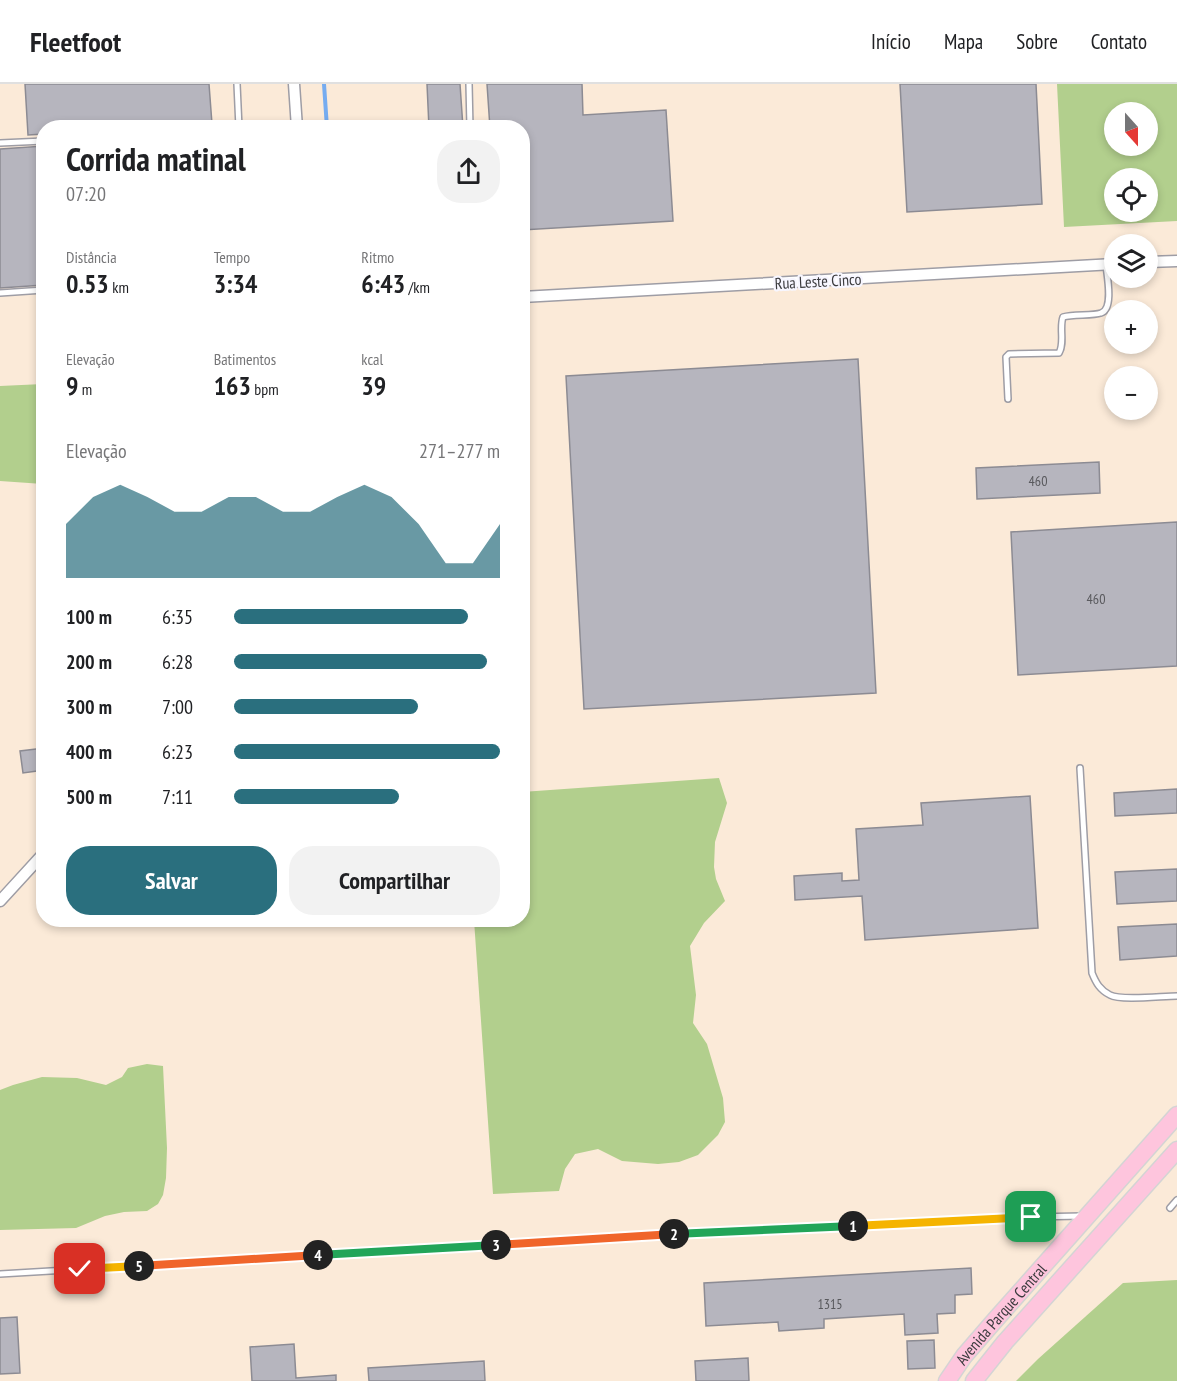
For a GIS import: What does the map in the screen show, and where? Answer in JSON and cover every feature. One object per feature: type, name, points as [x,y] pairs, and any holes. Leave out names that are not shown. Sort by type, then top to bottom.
[{"type":"main road","name":"Avenida Parque Central","points":[[947,1381],[964,1356],[1177,1114]]},
{"type":"main road","name":"Avenida Parque Central","points":[[974,1381],[1005,1342],[1177,1150]]},
{"type":"street","points":[[294,84],[296,120]]},
{"type":"street","points":[[1158,262],[1177,261]]},
{"type":"street","name":"Rua Leste Cinco","points":[[530,297],[1104,264]]},
{"type":"street","points":[[0,902],[36,862]]},
{"type":"lane","points":[[237,84],[239,120]]},
{"type":"lane","points":[[468,84],[470,120]]},
{"type":"lane","points":[[0,143],[36,141]]},
{"type":"lane","points":[[1008,399],[1006,357],[1009,354],[1059,353],[1063,316],[1101,313],[1107,309],[1109,288]]},
{"type":"lane","points":[[0,293],[36,291]]},
{"type":"lane","points":[[1080,768],[1092,973],[1096,984],[1112,997],[1177,996]]},
{"type":"lane","points":[[1170,1208],[1177,1200]]},
{"type":"lane","points":[[0,1274],[639,1236],[1086,1216]]},
{"type":"shaded area","points":[[0,84],[1177,84],[1177,1381],[0,1381]]},
{"type":"green space","points":[[1057,84],[1177,84],[1177,221],[1064,227]]},
{"type":"green space","points":[[36,384],[36,484],[0,481],[0,386]]},
{"type":"green space","points":[[719,778],[727,803],[715,842],[714,867],[725,901],[704,923],[690,946],[696,995],[693,1023],[707,1044],[723,1098],[725,1122],[718,1135],[698,1155],[679,1162],[658,1164],[622,1161],[598,1149],[575,1154],[565,1169],[559,1191],[493,1194],[474,927],[530,927],[530,791]]},
{"type":"green space","points":[[147,1064],[163,1066],[167,1148],[166,1178],[163,1195],[158,1204],[147,1211],[105,1216],[76,1228],[0,1230],[0,1090],[42,1077],[77,1078],[106,1085],[122,1077],[128,1068]]},
{"type":"green space","points":[[1177,1280],[1177,1381],[1016,1381],[1123,1283]]},
{"type":"building","points":[[25,84],[209,84],[212,120],[36,120],[36,134],[28,135]]},
{"type":"building","points":[[427,84],[460,84],[462,120],[429,120]]},
{"type":"building","points":[[487,84],[582,84],[583,115],[666,110],[673,221],[530,230],[530,120],[489,120]]},
{"type":"building","points":[[900,84],[1036,84],[1042,204],[907,212]]},
{"type":"building","points":[[36,147],[36,286],[0,288],[0,149]]},
{"type":"building","points":[[858,359],[876,693],[584,709],[566,376]]},
{"type":"building","points":[[1099,462],[1100,493],[977,499],[976,468]]},
{"type":"building","points":[[1177,522],[1177,666],[1018,675],[1011,532]]},
{"type":"building","points":[[36,749],[36,771],[23,773],[20,751]]},
{"type":"building","points":[[1177,789],[1177,813],[1115,816],[1114,793]]},
{"type":"building","points":[[1030,796],[1038,928],[865,940],[862,896],[795,900],[794,876],[842,873],[842,881],[859,880],[856,829],[923,825],[921,803]]},
{"type":"building","points":[[1177,869],[1177,901],[1117,904],[1115,872]]},
{"type":"building","points":[[1177,924],[1177,956],[1120,960],[1118,927]]},
{"type":"building","points":[[971,1268],[972,1294],[955,1295],[955,1313],[937,1314],[938,1333],[905,1335],[904,1314],[824,1319],[824,1328],[779,1331],[778,1322],[706,1326],[704,1283]]},
{"type":"building","points":[[17,1317],[20,1373],[0,1374],[0,1318]]},
{"type":"building","points":[[934,1340],[935,1368],[908,1369],[907,1341]]},
{"type":"building","points":[[294,1344],[296,1378],[336,1375],[336,1381],[252,1381],[250,1347]]},
{"type":"building","points":[[748,1358],[749,1381],[696,1381],[695,1361]]},
{"type":"building","points":[[484,1361],[485,1381],[369,1381],[368,1368]]},
{"type":"waterway","points":[[324,84],[326,120]]},
{"type":"route","points":[[80,1269],[639,1236],[1031,1217]]}]
